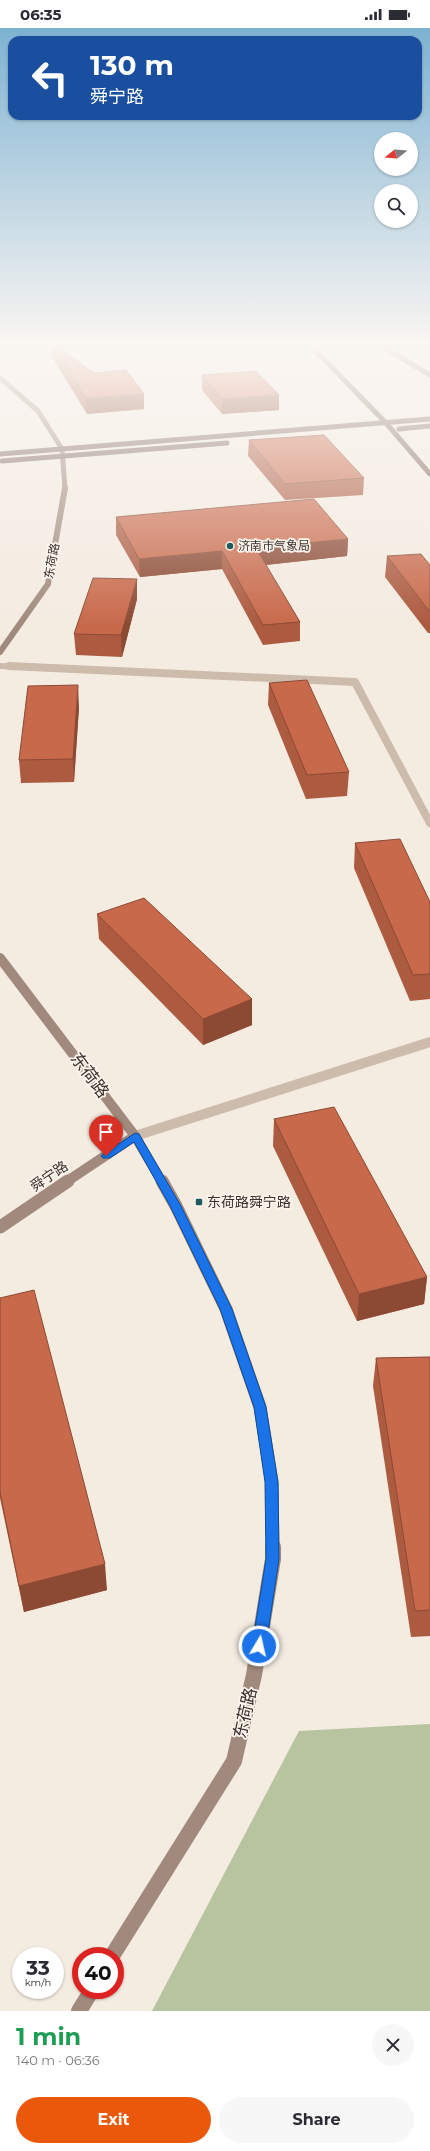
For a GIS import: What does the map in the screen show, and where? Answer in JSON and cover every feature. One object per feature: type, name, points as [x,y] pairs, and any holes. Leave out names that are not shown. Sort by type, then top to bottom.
[{"type":"main road","points":[[0,454],[180,440]]},
{"type":"main road","points":[[400,440],[430,474]]},
{"type":"main road","points":[[0,461],[233,442]]},
{"type":"street","points":[[56,440],[62,449]]},
{"type":"street","name":"东荷路","points":[[0,652],[48,584],[66,487],[62,449]]},
{"type":"street","points":[[0,666],[355,682],[430,823]]},
{"type":"street","name":"东荷路","points":[[0,958],[135,1136],[176,1206],[226,1309],[260,1407],[272,1482],[273,1559],[254,1675],[234,1760],[118,1947]]},
{"type":"street","points":[[135,1136],[430,1042]]},
{"type":"street","name":"舜宁路","points":[[0,1227],[135,1136]]},
{"type":"street","points":[[79,2011],[86,1999]]},
{"type":"green space","points":[[430,1724],[430,2011],[152,2011],[299,1731]]},
{"type":"building","points":[[249,440],[328,440],[364,478],[285,484]]},
{"type":"building","points":[[314,499],[348,539],[256,548],[300,622],[263,625],[222,551],[139,559],[116,517]]},
{"type":"building","points":[[421,554],[430,565],[430,612],[387,556]]},
{"type":"building","points":[[93,578],[137,579],[121,635],[74,634]]},
{"type":"building","points":[[307,680],[349,772],[307,775],[269,683]]},
{"type":"building","points":[[78,685],[73,759],[19,760],[28,686]]},
{"type":"building","points":[[400,839],[430,902],[430,974],[413,975],[355,843]]},
{"type":"building","points":[[144,898],[252,999],[203,1019],[97,914]]},
{"type":"building","points":[[334,1107],[427,1277],[359,1294],[274,1119]]},
{"type":"building","points":[[34,1290],[105,1564],[19,1586],[0,1492],[0,1298]]},
{"type":"building","points":[[430,1357],[430,1610],[415,1611],[376,1358]]},
{"type":"place","name":"济南市气象局","points":[[230,546]]},
{"type":"place","name":"东荷路舜宁路","points":[[199,1202]]},
{"type":"route","points":[[106,1156],[135,1136],[176,1206],[226,1309],[260,1407],[272,1482],[273,1559],[259,1646]]}]
